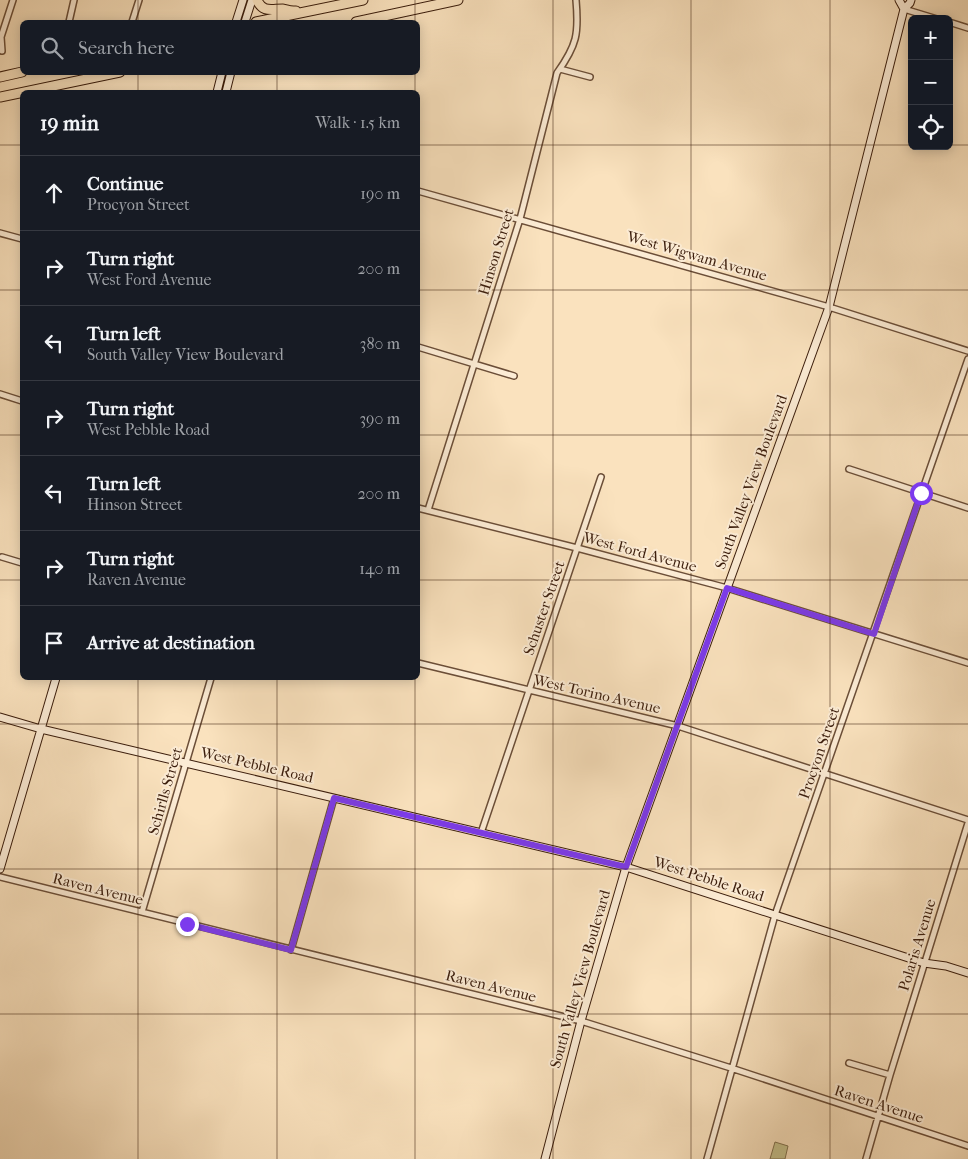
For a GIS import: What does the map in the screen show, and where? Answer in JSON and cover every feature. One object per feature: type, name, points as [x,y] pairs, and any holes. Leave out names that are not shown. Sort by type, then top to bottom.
[{"type":"highway","points":[[257,0],[260,6],[266,10],[280,9],[304,12]]},
{"type":"highway","points":[[266,20],[363,0]]},
{"type":"highway","points":[[365,20],[458,0]]},
{"type":"highway","points":[[0,77],[20,72]]},
{"type":"highway","points":[[34,90],[106,75]]},
{"type":"highway","points":[[0,97],[20,93]]},
{"type":"street","points":[[2,51],[1,37],[13,0]]},
{"type":"street","points":[[69,20],[74,0]]},
{"type":"street","points":[[133,20],[139,0]]},
{"type":"street","points":[[237,20],[243,0]]},
{"type":"street","points":[[246,20],[252,0]]},
{"type":"street","name":"Hinson Street","points":[[428,510],[520,219],[557,73],[570,55],[575,43],[578,24],[576,0]]},
{"type":"street","points":[[899,0],[904,9],[924,15]]},
{"type":"street","name":"South Valley View Boulevard","points":[[545,1159],[581,1021],[626,867],[829,307],[904,9],[911,0]]},
{"type":"street","points":[[953,23],[968,28]]},
{"type":"street","points":[[560,69],[590,77]]},
{"type":"street","points":[[217,90],[221,75]]},
{"type":"street","points":[[226,90],[230,75]]},
{"type":"street","name":"West Wigwam Avenue","points":[[420,192],[829,307],[968,351]]},
{"type":"street","points":[[0,232],[20,238]]},
{"type":"street","points":[[420,348],[514,376]]},
{"type":"street","name":"Procyon Street","points":[[707,1159],[775,915],[968,359]]},
{"type":"street","points":[[0,394],[20,400]]},
{"type":"street","points":[[849,469],[968,508]]},
{"type":"street","name":"Schuster Street","points":[[481,833],[601,477]]},
{"type":"street","name":"West Ford Avenue","points":[[420,508],[727,588],[968,663]]},
{"type":"street","points":[[2,557],[20,562]]},
{"type":"street","name":"West Torino Avenue","points":[[420,664],[678,726],[968,821]]},
{"type":"street","points":[[0,869],[55,680]]},
{"type":"street","name":"Schirlls Street","points":[[142,912],[210,680]]},
{"type":"street","name":"West Pebble Road","points":[[0,717],[41,729],[626,867],[924,963],[946,966],[968,973]]},
{"type":"street","points":[[291,950],[334,798]]},
{"type":"street","name":"Polaris Avenue","points":[[866,1159],[877,1117],[968,821]]},
{"type":"street","name":"Raven Avenue","points":[[0,877],[581,1021],[968,1146]]},
{"type":"street","points":[[848,1063],[890,1075]]},
{"type":"shaded area","points":[[775,1142],[788,1146],[785,1159],[770,1159]]},
{"type":"route","points":[[187,924],[291,950],[334,798],[626,867],[727,588],[874,634],[921,493]]}]
